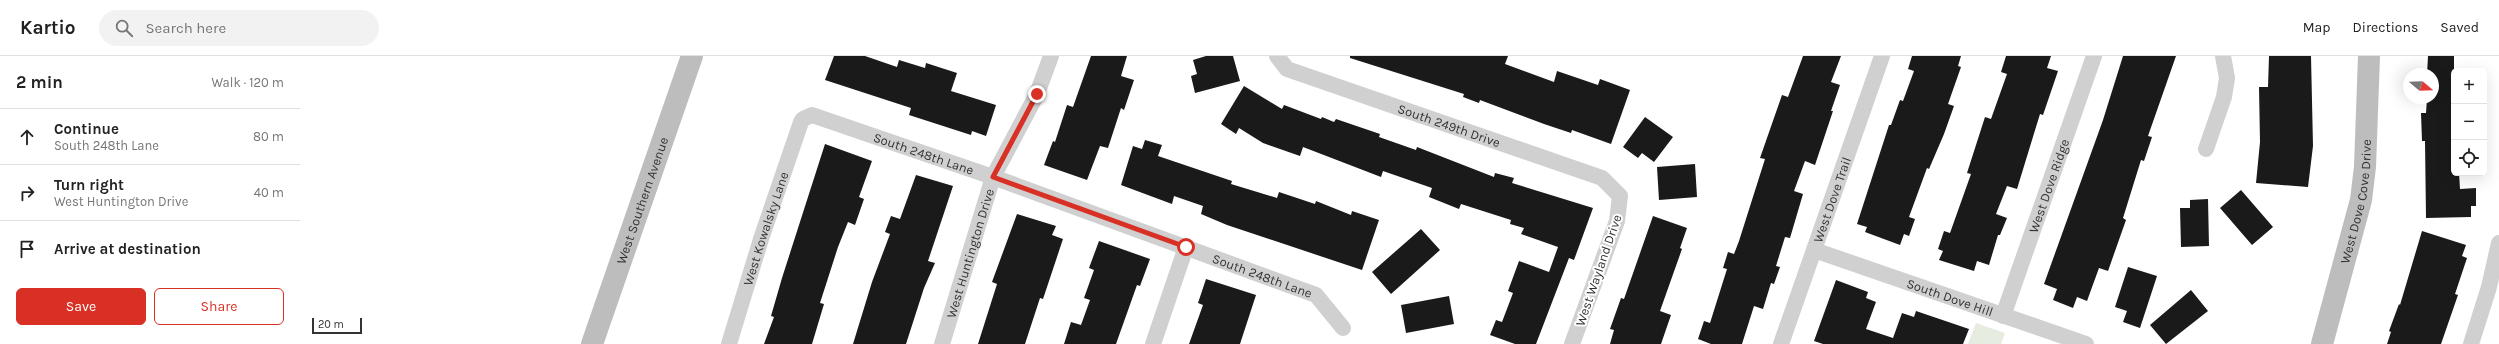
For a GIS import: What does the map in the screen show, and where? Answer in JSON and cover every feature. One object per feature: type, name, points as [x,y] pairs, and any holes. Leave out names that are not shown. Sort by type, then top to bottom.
[{"type":"main road","name":"West Southern Avenue","points":[[592,344],[692,56]]},
{"type":"main road","name":"West Dove Cove Drive","points":[[2322,344],[2360,200],[2365,167],[2368,56]]},
{"type":"street","name":"West Huntington Drive","points":[[942,344],[993,177],[1037,94],[1051,56]]},
{"type":"street","name":"South 249th Drive","points":[[1277,56],[1288,69],[1602,178],[1613,187],[1620,196]]},
{"type":"street","name":"West Dove Trail","points":[[1781,344],[1882,56]]},
{"type":"street","name":"West Dove Ridge","points":[[2003,316],[2094,56]]},
{"type":"street","points":[[2206,150],[2224,97],[2227,78],[2223,56]]},
{"type":"street","name":"South 248th Lane","points":[[806,117],[819,116],[993,177],[1316,295],[1343,328]]},
{"type":"street","name":"West Kowalsky Lane","points":[[729,344],[761,239],[800,122],[806,117]]},
{"type":"street","name":"West Wayland Drive","points":[[1572,344],[1617,221],[1620,196]]},
{"type":"street","points":[[2471,344],[2489,287],[2499,243]]},
{"type":"street","points":[[1153,344],[1186,247]]},
{"type":"street","name":"South Dove Hill","points":[[1814,250],[2086,344]]},
{"type":"shaded area","points":[[1976,323],[2005,333],[2001,344],[1968,344]]},
{"type":"building","points":[[834,56],[865,56],[897,67],[899,60],[925,68],[926,63],[957,73],[951,91],[996,105],[986,136],[972,131],[971,135],[909,115],[911,108],[825,80]]},
{"type":"building","points":[[1091,56],[1127,56],[1121,76],[1134,80],[1124,110],[1121,108],[1108,148],[1100,146],[1087,180],[1044,165],[1053,141],[1055,142],[1067,105],[1073,107]]},
{"type":"building","points":[[1206,56],[1233,56],[1240,81],[1195,93],[1191,76],[1197,74],[1193,60]]},
{"type":"building","points":[[1350,56],[1508,56],[1505,64],[1554,82],[1557,71],[1598,85],[1600,79],[1630,90],[1611,144],[1572,130],[1571,133],[1544,124],[1480,100],[1479,103],[1463,97],[1464,94],[1350,58]]},
{"type":"building","points":[[1803,56],[1841,56],[1831,82],[1840,85],[1831,111],[1833,111],[1815,165],[1805,161],[1794,191],[1803,194],[1790,238],[1785,237],[1776,266],[1780,267],[1774,284],[1771,283],[1763,309],[1754,306],[1742,344],[1711,344],[1698,339],[1704,321],[1710,323],[1727,269],[1723,268],[1728,252],[1734,254],[1739,241],[1765,159],[1760,158],[1782,95],[1788,97]]},
{"type":"building","points":[[1912,56],[1961,56],[1958,66],[1961,67],[1948,104],[1954,106],[1929,169],[1927,168],[1909,217],[1915,219],[1909,236],[1904,234],[1900,245],[1865,232],[1867,227],[1857,224],[1889,125],[1891,125],[1900,100],[1903,101],[1914,71],[1908,69]]},
{"type":"building","points":[[2006,56],[2051,56],[2047,68],[2058,71],[2043,115],[2040,114],[2017,189],[2007,186],[1996,214],[2007,218],[2000,235],[1998,235],[1989,265],[1977,261],[1974,271],[1939,260],[1943,251],[1938,249],[1944,231],[1950,233],[1971,174],[1967,173],[1985,117],[1991,119],[2007,74],[2001,72]]},
{"type":"building","points":[[2123,56],[2176,56],[2148,136],[2152,137],[2144,161],[2141,160],[2123,218],[2126,220],[2108,271],[2099,268],[2087,301],[2077,297],[2073,308],[2053,300],[2057,289],[2044,284],[2103,120]]},
{"type":"building","points":[[2269,56],[2311,56],[2313,146],[2308,187],[2256,183],[2260,142],[2259,87],[2268,87]]},
{"type":"building","points":[[2428,56],[2454,56],[2454,68],[2451,68],[2451,176],[2459,176],[2460,189],[2476,188],[2476,206],[2471,206],[2471,217],[2426,218],[2425,141],[2422,141],[2421,113],[2426,113],[2427,104],[2439,104],[2439,68],[2427,68]]},
{"type":"building","points":[[1244,86],[1282,109],[1284,105],[1321,119],[1322,117],[1334,122],[1336,119],[1380,134],[1379,137],[1416,150],[1417,147],[1494,177],[1495,173],[1514,178],[1512,183],[1593,208],[1574,260],[1569,258],[1536,344],[1515,344],[1490,335],[1496,320],[1502,322],[1513,293],[1508,291],[1519,261],[1549,272],[1558,247],[1521,234],[1524,228],[1510,224],[1511,220],[1461,204],[1459,209],[1429,197],[1432,188],[1383,171],[1381,177],[1303,147],[1300,156],[1263,143],[1239,128],[1236,134],[1221,124]]},
{"type":"building","points":[[1645,117],[1673,137],[1654,162],[1642,153],[1638,158],[1623,147]]},
{"type":"building","points":[[1145,140],[1162,145],[1158,156],[1232,181],[1231,184],[1277,198],[1279,192],[1315,204],[1316,201],[1351,215],[1352,211],[1379,220],[1362,270],[1227,225],[1201,214],[1203,206],[1174,196],[1172,204],[1121,185],[1133,146],[1142,149]]},
{"type":"building","points":[[825,144],[872,161],[859,197],[864,199],[855,225],[848,222],[838,247],[820,303],[824,304],[812,344],[764,344],[774,317],[771,316],[782,278]]},
{"type":"building","points":[[1695,164],[1697,197],[1659,200],[1657,167]]},
{"type":"building","points":[[916,175],[953,186],[928,261],[935,263],[924,288],[906,344],[853,344],[872,282],[890,234],[885,232],[891,216],[900,219]]},
{"type":"building","points":[[2241,190],[2273,227],[2252,245],[2220,208]]},
{"type":"building","points":[[2208,199],[2209,246],[2181,247],[2180,208],[2190,208],[2190,200]]},
{"type":"building","points":[[1017,214],[1056,226],[1052,235],[1063,239],[1043,299],[1040,298],[1025,344],[978,344],[997,284],[992,282]]},
{"type":"building","points":[[1653,216],[1687,228],[1680,248],[1682,249],[1660,311],[1671,315],[1661,344],[1610,344],[1614,330],[1610,329],[1621,298],[1624,299]]},
{"type":"building","points":[[1421,229],[1440,250],[1391,294],[1372,272]]},
{"type":"building","points":[[2422,231],[2466,245],[2462,256],[2467,258],[2455,294],[2458,295],[2441,344],[2387,344],[2391,332],[2389,331],[2399,304],[2400,305]]},
{"type":"building","points":[[1099,241],[1150,259],[1140,286],[1137,285],[1116,344],[1064,344],[1071,322],[1081,325],[1090,300],[1084,298],[1094,270],[1089,268]]},
{"type":"building","points":[[2128,267],[2157,276],[2140,328],[2123,322],[2127,311],[2115,307]]},
{"type":"building","points":[[1206,279],[1256,295],[1240,344],[1189,344],[1203,305],[1198,303]]},
{"type":"building","points":[[1836,280],[1868,292],[1866,298],[1876,302],[1866,329],[1893,338],[1902,313],[1914,317],[1916,311],[1969,329],[1963,344],[1823,344],[1814,341]]},
{"type":"building","points":[[2191,290],[2208,311],[2166,344],[2150,325]]},
{"type":"building","points":[[1449,296],[1454,324],[1406,333],[1401,305]]},
{"type":"route","points":[[1037,94],[993,177],[1186,247]]}]
